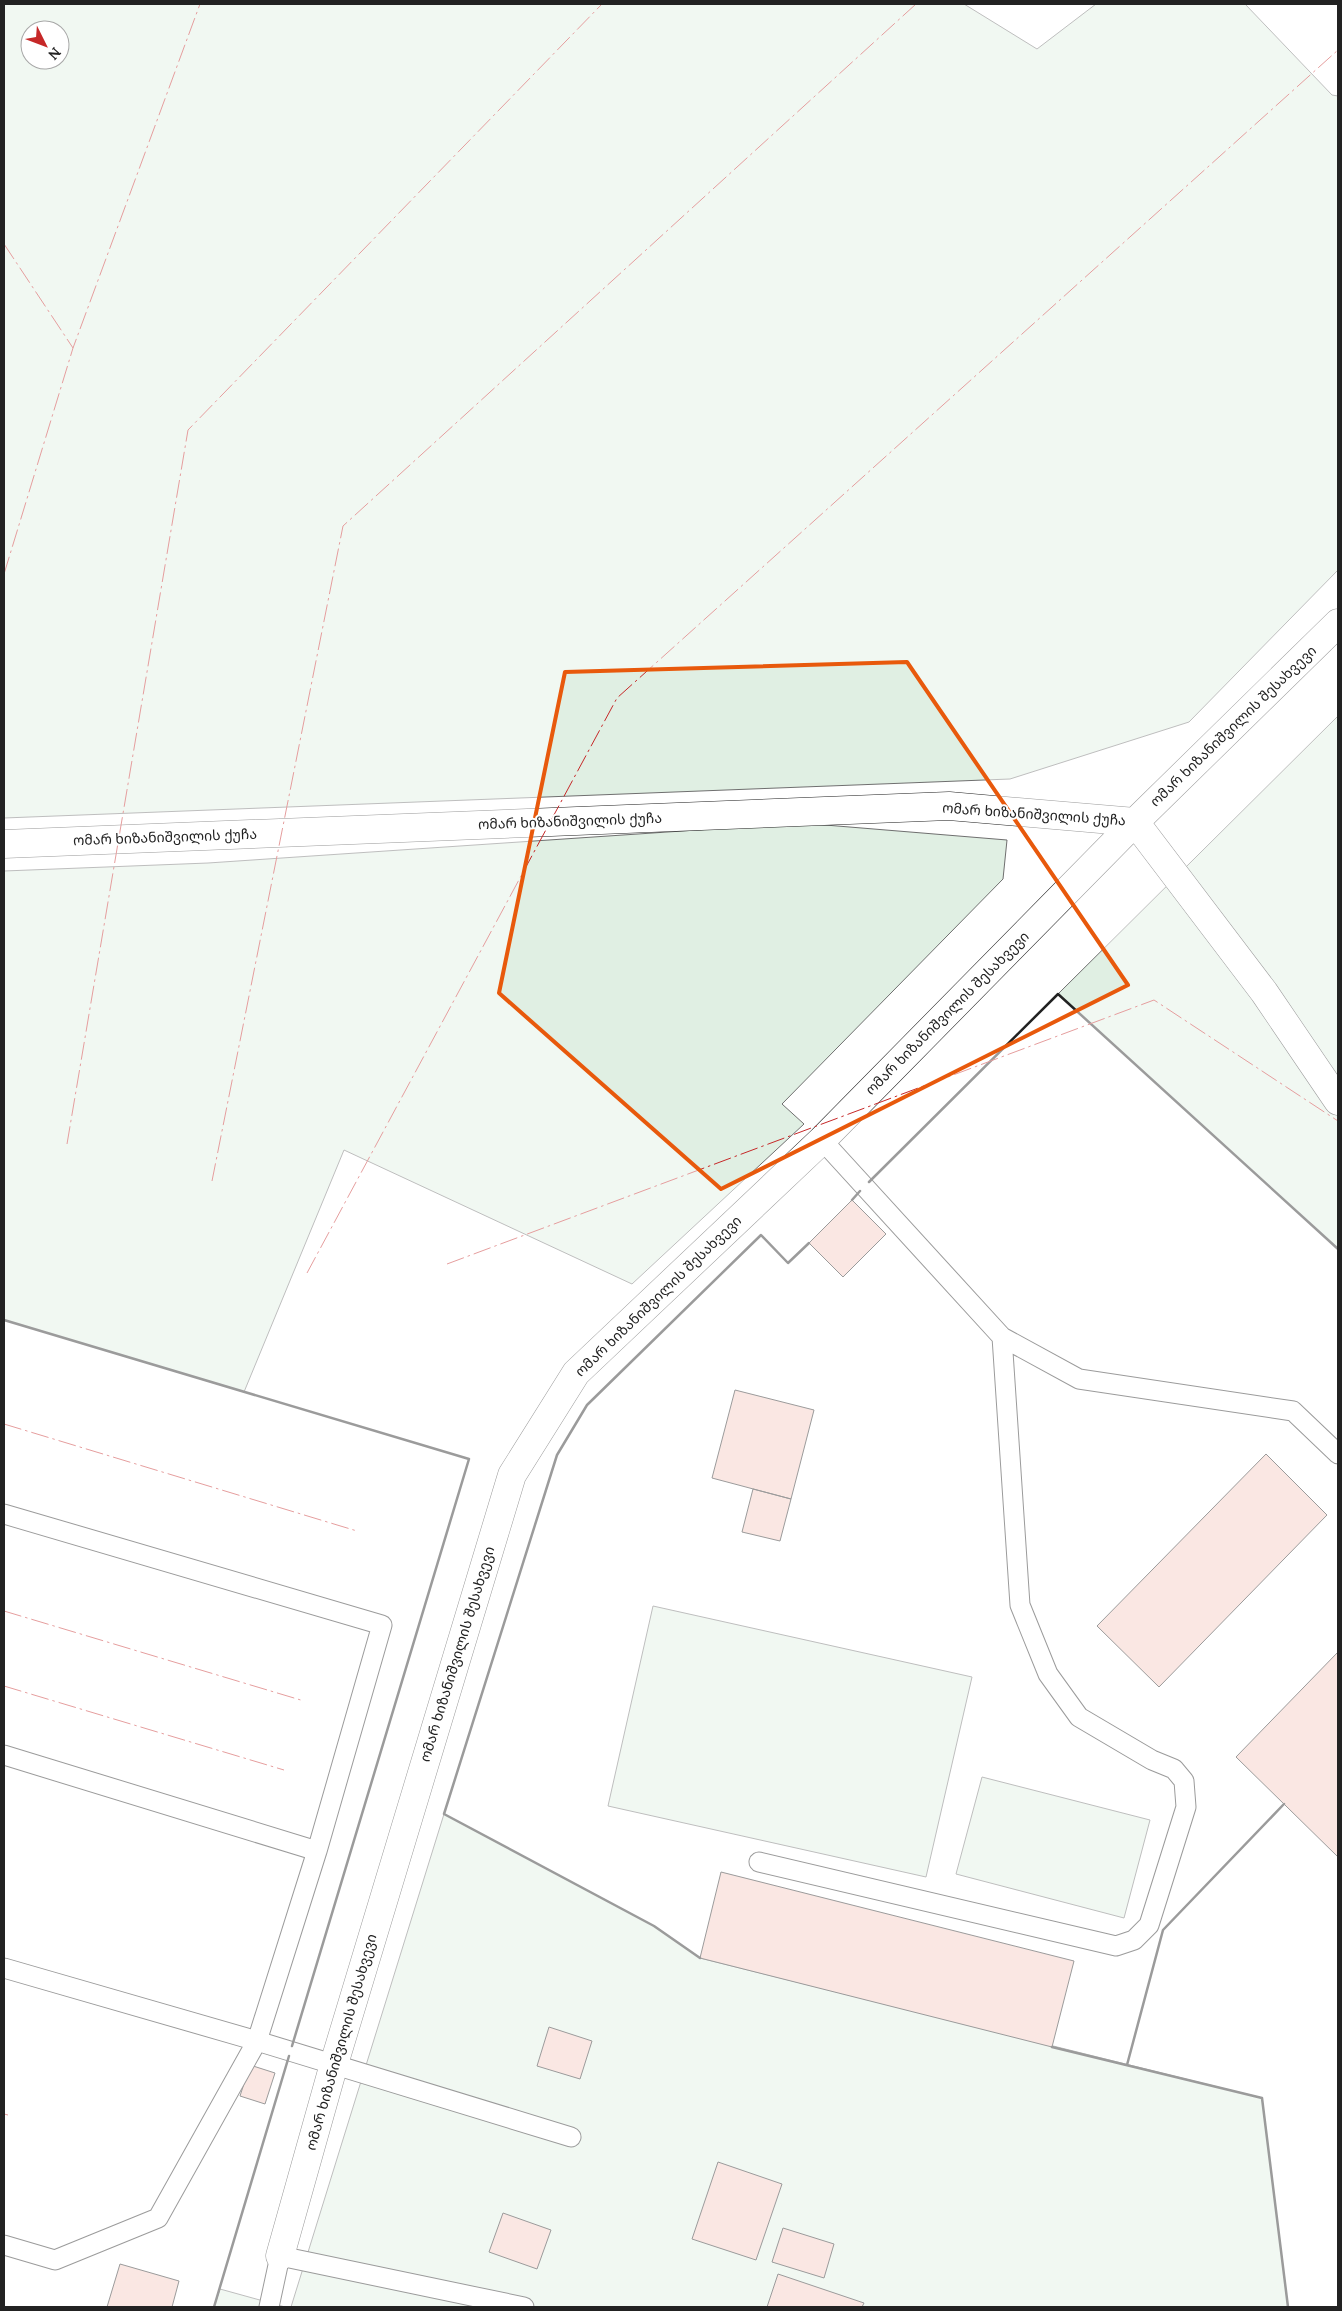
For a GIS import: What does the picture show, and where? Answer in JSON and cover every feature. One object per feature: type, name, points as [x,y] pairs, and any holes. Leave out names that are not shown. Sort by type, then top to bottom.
[{"type":"street","name":"ომარ ხიზანიშვილის შესახვევი","points":[[280,2256],[334,2064],[512,1475],[576,1373],[822,1140],[1135,822],[1338,623]]},
{"type":"street","name":"ომარ ხიზანიშვილის ქუჩა","points":[[4,844],[949,806],[1135,822]]},
{"type":"street","points":[[1135,822],[1264,992],[1338,1102]]},
{"type":"lane","points":[[822,1140],[1002,1337],[1079,1379],[1293,1411],[1338,1454]]},
{"type":"lane","points":[[759,1862],[1116,1946],[1134,1940],[1149,1925],[1186,1806],[1184,1781],[1174,1769],[1152,1760],[1080,1717],[1048,1674],[1020,1606],[1002,1337]]},
{"type":"lane","points":[[4,1514],[382,1625],[317,1850],[258,2041],[158,2218],[55,2260],[4,2245]]},
{"type":"lane","points":[[4,1755],[317,1850]]},
{"type":"lane","points":[[4,1968],[258,2041],[571,2137]]},
{"type":"lane","points":[[270,2307],[280,2256],[524,2307]]},
{"type":"highlighted area","points":[[907,662],[1128,985],[721,1189],[499,993],[565,672]]},
{"type":"green space","points":[[4,4],[964,4],[1037,49],[1096,4],[1245,4],[1332,95],[1338,96],[1338,570],[1189,722],[1010,779],[4,818]]},
{"type":"green space","points":[[1338,716],[1338,1249],[1058,994]]},
{"type":"green space","points":[[801,823],[1007,840],[1003,879],[782,1104],[804,1124],[632,1284],[344,1150],[244,1392],[4,1320],[4,871],[208,863]]},
{"type":"green space","points":[[653,1606],[972,1677],[926,1877],[608,1806]]},
{"type":"green space","points":[[982,1777],[1150,1820],[1124,1918],[956,1874]]},
{"type":"green space","points":[[444,1814],[654,1926],[700,1958],[1262,2098],[1288,2307],[291,2307]]},
{"type":"green space","points":[[220,2289],[285,2307],[214,2307]]},
{"type":"building","points":[[852,1200],[886,1234],[843,1277],[809,1243]]},
{"type":"building","points":[[735,1390],[814,1410],[791,1499],[712,1478]]},
{"type":"building","points":[[1266,1454],[1327,1515],[1159,1687],[1097,1626]]},
{"type":"building","points":[[753,1489],[791,1499],[780,1541],[742,1532]]},
{"type":"building","points":[[1338,1652],[1338,1857],[1236,1757]]},
{"type":"building","points":[[721,1872],[1074,1961],[1052,2047],[700,1958]]},
{"type":"building","points":[[549,2027],[592,2041],[580,2079],[537,2066]]},
{"type":"building","points":[[250,2065],[275,2073],[265,2104],[240,2096]]},
{"type":"building","points":[[718,2162],[782,2184],[756,2260],[692,2239]]},
{"type":"building","points":[[503,2213],[551,2230],[537,2269],[489,2252]]},
{"type":"building","points":[[783,2228],[834,2244],[824,2278],[772,2262]]},
{"type":"building","points":[[120,2264],[179,2281],[172,2307],[107,2307]]},
{"type":"building","points":[[778,2274],[864,2303],[862,2307],[767,2307]]},
{"type":"wall","points":[[869,1182],[1058,994],[1338,1249]]},
{"type":"wall","points":[[852,1200],[860,1191]]},
{"type":"wall","points":[[700,1958],[654,1926],[444,1814],[557,1455],[587,1405],[761,1235],[788,1263],[809,1243]]},
{"type":"wall","points":[[4,1320],[469,1459],[292,2046]]},
{"type":"wall","points":[[1127,2065],[1163,1930],[1284,1804]]},
{"type":"wall","points":[[1052,2047],[1262,2098],[1288,2307]]},
{"type":"wall","points":[[214,2307],[289,2056]]},
{"type":"power","points":[[4,574],[73,348],[200,4]]},
{"type":"power","points":[[67,1144],[188,430],[602,4]]},
{"type":"power","points":[[212,1181],[343,526],[916,4]]},
{"type":"power","points":[[307,1273],[617,698],[1338,50]]},
{"type":"power","points":[[4,244],[73,348]]},
{"type":"power","points":[[447,1264],[1154,1000],[1338,1121]]},
{"type":"power","points":[[4,1424],[357,1531]]},
{"type":"power","points":[[4,1611],[304,1701]]},
{"type":"power","points":[[4,1686],[284,1770]]},
{"type":"power","points":[[4,2114],[8,2115]]}]
